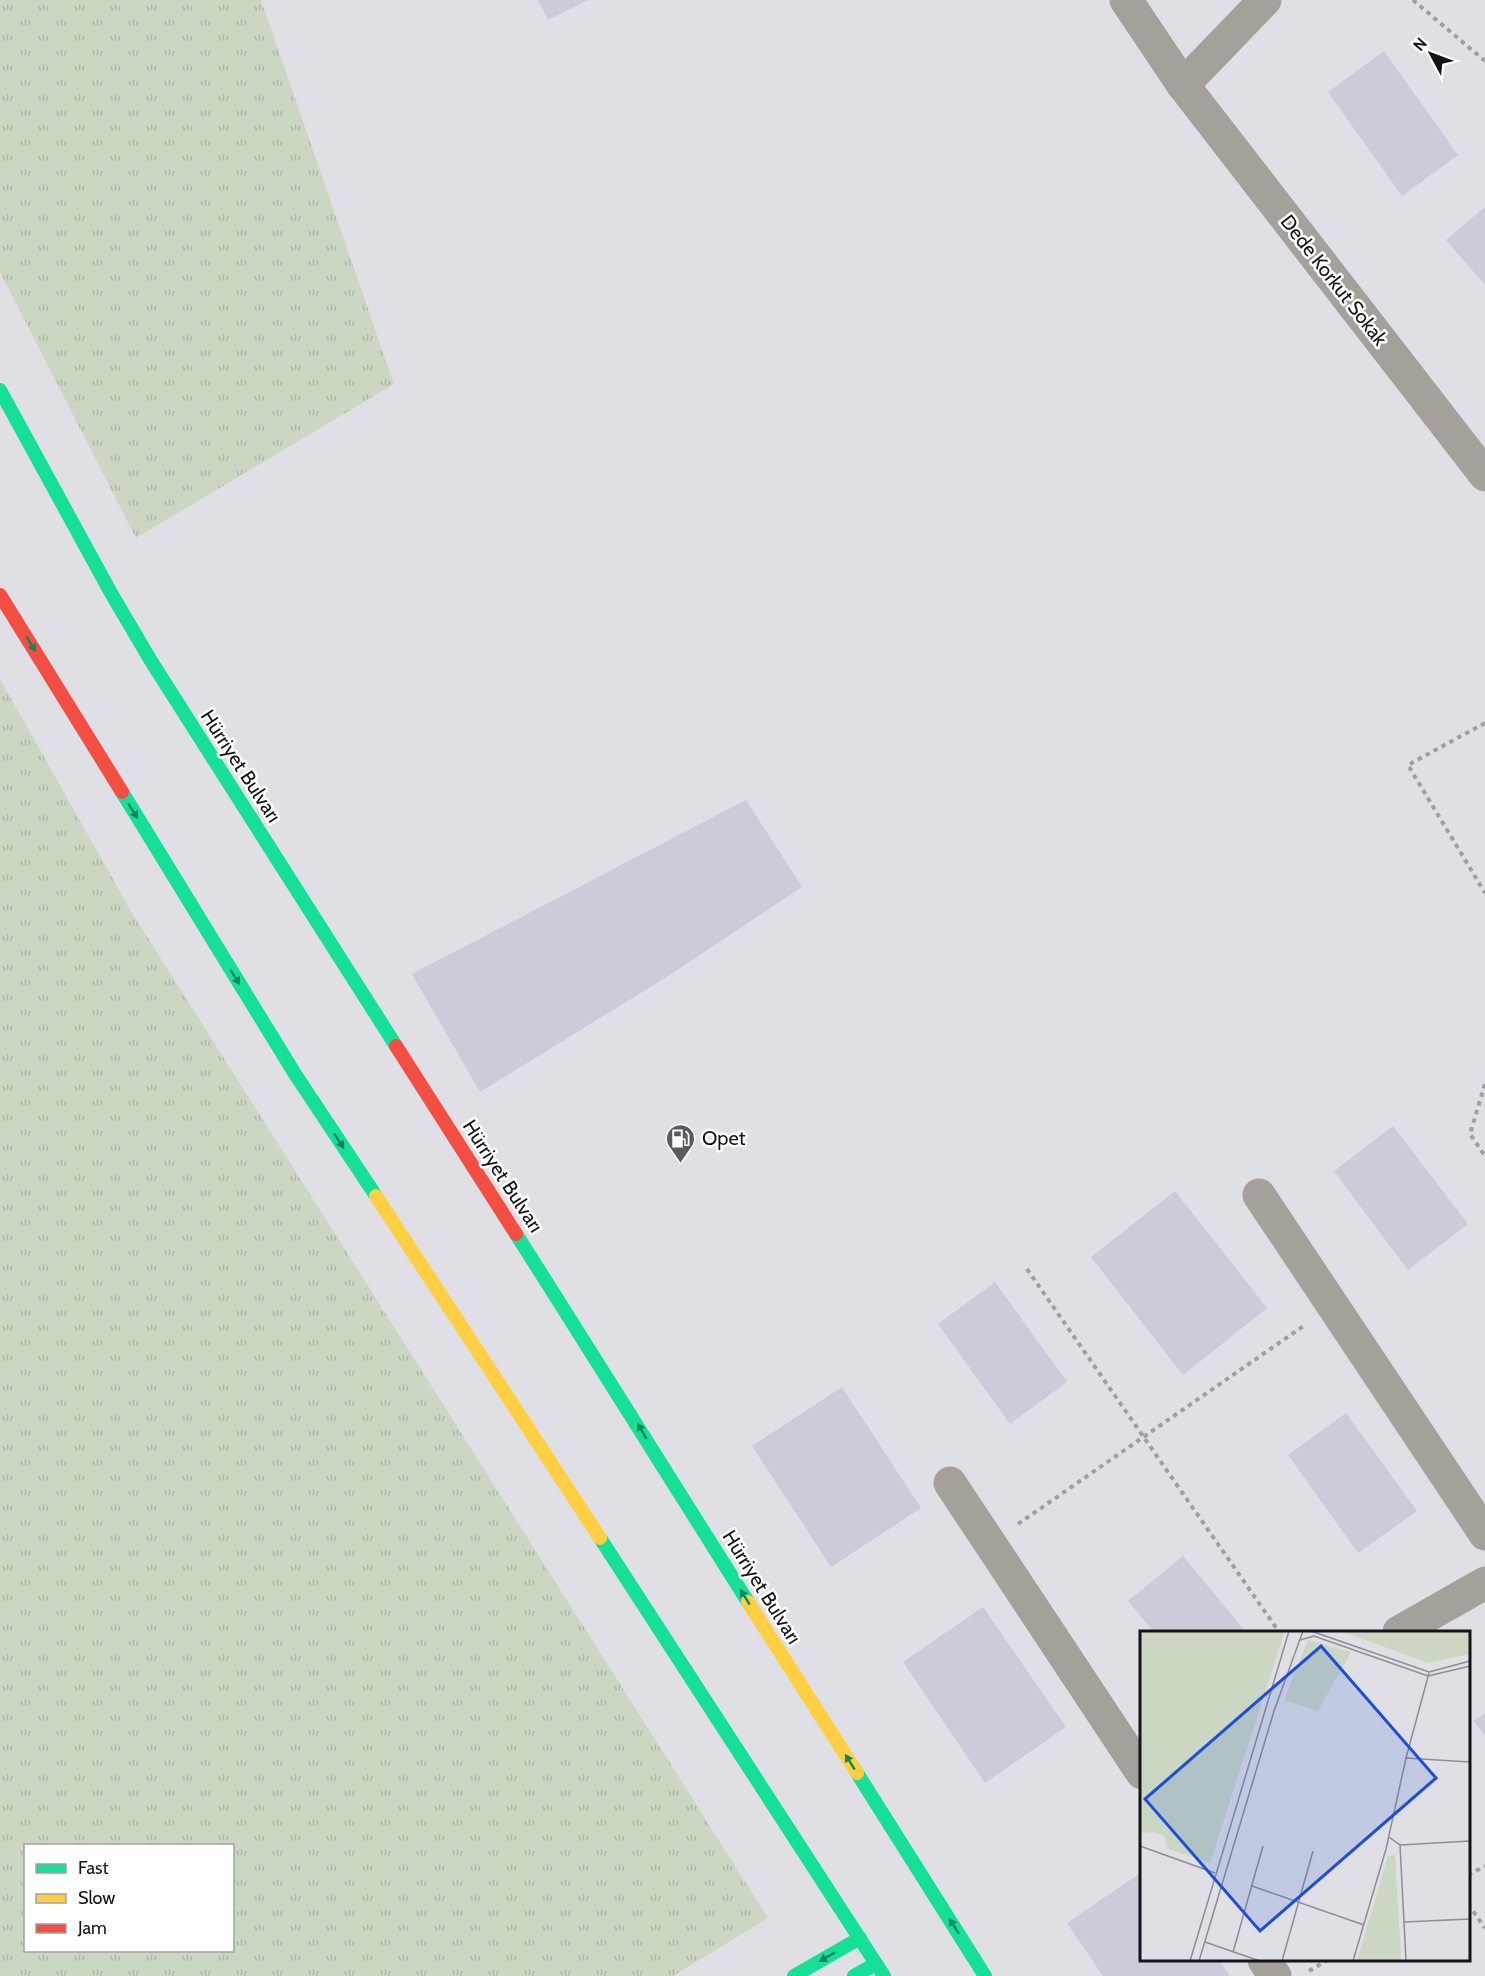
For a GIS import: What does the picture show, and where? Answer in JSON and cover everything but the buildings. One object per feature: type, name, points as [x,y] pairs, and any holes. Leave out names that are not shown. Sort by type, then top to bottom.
[{"type":"main road","name":"Hürriyet Bulvarı","points":[[0,390],[111,593],[151,661],[601,1366],[669,1478],[985,1976]]},
{"type":"main road","points":[[0,595],[295,1074],[579,1504],[884,1976]]},
{"type":"main road","points":[[794,1976],[860,1938]]},
{"type":"main road","points":[[854,1976],[876,1964]]},
{"type":"street","name":"Dede Korkut Sokak","points":[[1126,0],[1184,85],[1485,475]]},
{"type":"street","points":[[1184,85],[1265,0]]},
{"type":"street","points":[[1259,1195],[1485,1534]]},
{"type":"street","points":[[950,1484],[1140,1770]]},
{"type":"street","points":[[1401,1631],[1485,1583]]},
{"type":"street","points":[[1265,1961],[1275,1976]]},
{"type":"path","points":[[1413,0],[1485,61]]},
{"type":"path","points":[[1485,723],[1408,765],[1485,893]]},
{"type":"path","points":[[1485,1084],[1470,1134],[1485,1156]]},
{"type":"path","points":[[1027,1269],[1279,1631]]},
{"type":"path","points":[[990,1544],[1333,1306]]},
{"type":"path","points":[[1470,1874],[1485,1866]]},
{"type":"path","points":[[1470,1907],[1485,1928]]},
{"type":"path","points":[[1301,1976],[1325,1961]]},
{"type":"green space","points":[[0,0],[261,0],[394,384],[136,538],[0,272]]},
{"type":"green space","points":[[0,679],[132,913],[768,1918],[673,1976],[0,1976]]},
{"type":"traffic: fast","points":[[0,390],[111,593],[151,661],[396,1046]]},
{"type":"traffic: fast","points":[[122,792],[295,1074],[376,1196]]},
{"type":"traffic: fast","points":[[516,1234],[748,1602]]},
{"type":"traffic: fast","points":[[600,1538],[884,1976]]},
{"type":"traffic: fast","points":[[857,1773],[985,1976]]},
{"type":"traffic: fast","points":[[794,1976],[860,1938]]},
{"type":"traffic: fast","points":[[854,1976],[876,1964]]},
{"type":"traffic: slow","points":[[376,1196],[600,1538]]},
{"type":"traffic: slow","points":[[748,1602],[857,1773]]},
{"type":"traffic: jam","points":[[0,595],[122,792]]},
{"type":"traffic: jam","points":[[396,1046],[516,1234]]},
{"type":"place","name":"Opet","points":[[681,1164]]}]
